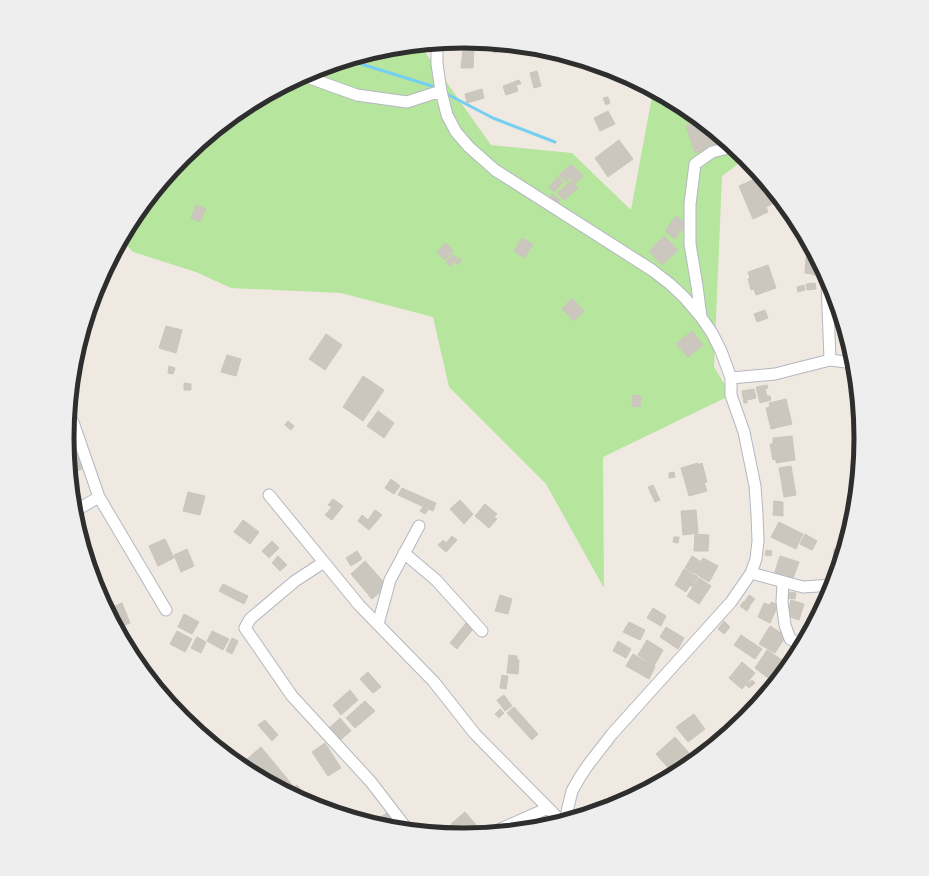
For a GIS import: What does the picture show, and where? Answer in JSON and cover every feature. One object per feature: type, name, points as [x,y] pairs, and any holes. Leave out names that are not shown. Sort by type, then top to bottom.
[{"type":"street","points":[[437,49],[440,91],[447,115],[456,132],[469,147],[495,170],[652,270],[684,297],[701,317],[712,333],[721,351],[731,378],[731,395],[744,432],[755,486],[758,514],[758,541],[756,559],[751,573],[731,602],[612,734],[588,765],[572,791],[566,815]]},
{"type":"street","points":[[313,79],[357,95],[407,102],[440,91]]},
{"type":"street","points":[[701,317],[690,244],[690,204],[694,164],[712,152],[726,149]]},
{"type":"street","points":[[828,296],[830,360]]},
{"type":"street","points":[[731,378],[775,374],[830,360],[847,362]]},
{"type":"street","points":[[74,426],[99,497],[166,610]]},
{"type":"street","points":[[269,495],[359,605],[434,682],[474,734],[557,817]]},
{"type":"street","points":[[81,508],[99,497]]},
{"type":"street","points":[[378,624],[390,580],[419,526]]},
{"type":"street","points":[[404,553],[436,580],[482,631]]},
{"type":"street","points":[[324,562],[295,581],[250,619],[245,628],[292,696],[371,782],[403,823]]},
{"type":"street","points":[[751,573],[803,587],[826,585]]},
{"type":"street","points":[[783,582],[782,602],[785,624],[790,639],[797,642]]},
{"type":"street","points":[[509,826],[548,808]]},
{"type":"green space","points":[[424,50],[491,145],[572,153],[631,210],[652,96],[702,129],[740,162],[722,176],[714,367],[731,395],[603,457],[604,588],[546,484],[449,387],[433,317],[341,293],[231,288],[196,272],[133,252],[126,245],[140,221],[171,181],[207,145],[248,114],[292,88],[339,69],[364,61],[388,55]]},
{"type":"building","points":[[463,49],[474,50],[473,68],[461,68]]},
{"type":"building","points":[[492,49],[502,50],[494,53]]},
{"type":"building","points":[[537,71],[541,86],[534,88],[530,73]]},
{"type":"building","points":[[519,80],[521,84],[516,85],[518,91],[506,95],[503,86]]},
{"type":"building","points":[[482,89],[484,98],[467,103],[465,94]]},
{"type":"building","points":[[608,97],[610,103],[606,105],[603,98]]},
{"type":"building","points":[[608,111],[615,124],[600,131],[594,118]]},
{"type":"building","points":[[694,123],[713,138],[716,146],[695,153],[686,126]]},
{"type":"building","points":[[619,140],[633,159],[608,177],[595,158]]},
{"type":"building","points":[[571,164],[583,176],[575,184],[570,178],[566,182],[559,175]]},
{"type":"building","points":[[558,177],[563,182],[554,192],[549,187]]},
{"type":"building","points":[[756,178],[768,193],[772,204],[766,207],[768,212],[753,219],[739,186]]},
{"type":"building","points":[[571,181],[578,188],[564,200],[557,193]]},
{"type":"building","points":[[553,194],[560,200],[557,204],[549,198]]},
{"type":"building","points":[[196,205],[206,209],[200,222],[191,218]]},
{"type":"building","points":[[676,216],[686,224],[675,239],[665,231]]},
{"type":"building","points":[[664,236],[678,250],[662,265],[649,251]]},
{"type":"building","points":[[522,238],[533,245],[524,258],[514,251]]},
{"type":"building","points":[[445,243],[453,250],[445,260],[437,253]]},
{"type":"building","points":[[452,254],[457,258],[451,266],[446,262]]},
{"type":"building","points":[[806,257],[809,257],[819,276],[805,273]]},
{"type":"building","points":[[458,258],[462,260],[458,265],[455,262]]},
{"type":"building","points":[[768,265],[776,288],[756,295],[754,289],[751,290],[748,272]]},
{"type":"building","points":[[815,283],[816,289],[807,290],[806,284]]},
{"type":"building","points":[[804,285],[805,290],[798,292],[797,287]]},
{"type":"building","points":[[572,298],[584,311],[574,321],[562,309]]},
{"type":"building","points":[[765,310],[768,318],[757,322],[754,314]]},
{"type":"building","points":[[166,326],[182,330],[176,353],[159,348]]},
{"type":"building","points":[[692,331],[703,345],[688,357],[676,344]]},
{"type":"building","points":[[326,334],[342,345],[325,370],[309,359]]},
{"type":"building","points":[[227,355],[241,359],[236,376],[221,372]]},
{"type":"building","points":[[169,366],[175,368],[173,374],[168,373]]},
{"type":"building","points":[[363,376],[384,390],[363,421],[343,407]]},
{"type":"building","points":[[184,383],[191,384],[191,390],[184,390]]},
{"type":"building","points":[[767,385],[768,388],[765,389],[767,396],[770,396],[771,400],[760,403],[756,387]]},
{"type":"building","points":[[754,389],[756,398],[747,400],[747,403],[744,403],[742,391]]},
{"type":"building","points":[[633,395],[641,396],[640,407],[632,406]]},
{"type":"building","points":[[786,399],[792,424],[771,429],[766,408],[770,407],[769,403]]},
{"type":"building","points":[[378,411],[394,423],[384,438],[367,426]]},
{"type":"building","points":[[288,421],[294,426],[291,430],[285,425]]},
{"type":"building","points":[[792,436],[795,460],[776,463],[776,459],[773,460],[770,444],[773,444],[773,438]]},
{"type":"building","points":[[79,453],[86,467],[76,472],[75,464],[75,455]]},
{"type":"building","points":[[698,463],[698,465],[702,463],[707,482],[704,483],[707,491],[689,496],[681,468]]},
{"type":"building","points":[[791,466],[796,495],[784,497],[779,468]]},
{"type":"building","points":[[674,472],[675,477],[669,478],[669,473]]},
{"type":"building","points":[[391,479],[400,486],[394,494],[385,488]]},
{"type":"building","points":[[653,485],[660,500],[655,502],[648,487]]},
{"type":"building","points":[[402,488],[436,503],[433,511],[398,495]]},
{"type":"building","points":[[188,492],[205,496],[200,515],[183,511]]},
{"type":"building","points":[[333,499],[343,506],[332,520],[325,515],[332,507],[328,505]]},
{"type":"building","points":[[460,500],[473,514],[464,524],[450,509]]},
{"type":"building","points":[[774,501],[783,502],[783,516],[773,515]]},
{"type":"building","points":[[485,504],[497,514],[494,517],[497,519],[489,528],[475,516]]},
{"type":"building","points":[[423,507],[428,510],[425,514],[420,511]]},
{"type":"building","points":[[375,510],[382,515],[369,530],[358,521],[362,515],[368,520]]},
{"type":"building","points":[[696,510],[698,533],[683,535],[681,511]]},
{"type":"building","points":[[243,520],[259,532],[250,544],[234,532]]},
{"type":"building","points":[[779,522],[803,534],[796,549],[771,537]]},
{"type":"building","points":[[695,534],[709,535],[708,551],[694,551]]},
{"type":"building","points":[[805,534],[817,541],[812,550],[800,544]]},
{"type":"building","points":[[452,536],[457,540],[446,552],[438,545],[443,540],[446,543]]},
{"type":"building","points":[[674,537],[679,537],[678,543],[673,542]]},
{"type":"building","points":[[165,539],[174,558],[158,566],[149,546]]},
{"type":"building","points":[[272,541],[279,548],[269,558],[262,551]]},
{"type":"building","points":[[187,549],[194,566],[181,572],[174,555]]},
{"type":"building","points":[[834,549],[838,549],[835,559],[833,559]]},
{"type":"building","points":[[766,550],[772,551],[771,556],[765,555]]},
{"type":"building","points":[[357,551],[362,559],[351,566],[346,558]]},
{"type":"building","points":[[278,556],[287,565],[280,571],[272,563]]},
{"type":"building","points":[[692,556],[700,561],[693,573],[685,568]]},
{"type":"building","points":[[780,556],[799,562],[792,581],[774,575]]},
{"type":"building","points":[[703,558],[718,566],[709,582],[694,573]]},
{"type":"building","points":[[365,561],[387,586],[372,599],[351,574]]},
{"type":"building","points":[[684,569],[698,577],[692,587],[690,585],[686,592],[675,585]]},
{"type":"building","points":[[699,578],[711,586],[699,604],[687,596]]},
{"type":"building","points":[[223,584],[248,596],[244,604],[219,591]]},
{"type":"building","points":[[788,592],[796,593],[795,599],[787,598]]},
{"type":"building","points":[[500,595],[512,599],[508,614],[495,611]]},
{"type":"building","points":[[749,595],[755,599],[750,605],[745,601]]},
{"type":"building","points":[[791,600],[804,604],[799,620],[787,616]]},
{"type":"building","points":[[744,601],[750,606],[747,611],[740,606]]},
{"type":"building","points":[[771,602],[778,605],[770,623],[758,617],[764,603],[770,605]]},
{"type":"building","points":[[122,603],[130,623],[123,626],[113,607]]},
{"type":"building","points":[[653,608],[666,616],[661,626],[647,618]]},
{"type":"building","points":[[184,614],[199,622],[192,634],[178,627]]},
{"type":"building","points":[[724,621],[730,627],[724,634],[718,629]]},
{"type":"building","points":[[629,622],[645,630],[640,640],[623,632]]},
{"type":"building","points":[[466,623],[473,629],[457,649],[450,643]]},
{"type":"building","points":[[770,626],[786,636],[775,653],[759,644]]},
{"type":"building","points":[[666,627],[684,638],[678,649],[660,637]]},
{"type":"building","points":[[177,631],[192,639],[185,652],[170,644]]},
{"type":"building","points":[[212,631],[229,639],[223,650],[207,641]]},
{"type":"building","points":[[741,635],[762,649],[755,659],[734,645]]},
{"type":"building","points":[[197,637],[206,642],[201,653],[191,648]]},
{"type":"building","points":[[232,638],[238,641],[232,654],[226,651]]},
{"type":"building","points":[[647,640],[663,650],[654,666],[638,655]]},
{"type":"building","points":[[618,641],[631,649],[626,658],[613,651]]},
{"type":"building","points":[[767,650],[784,661],[770,680],[755,668]]},
{"type":"building","points":[[633,654],[655,667],[649,679],[626,666]]},
{"type":"building","points":[[509,655],[517,656],[517,660],[519,660],[518,674],[507,673]]},
{"type":"building","points":[[742,662],[755,673],[742,689],[729,678]]},
{"type":"building","points":[[368,672],[381,687],[373,693],[360,679]]},
{"type":"building","points":[[502,675],[508,676],[506,689],[500,688]]},
{"type":"building","points":[[752,680],[755,683],[749,688],[746,685]]},
{"type":"building","points":[[350,690],[358,700],[341,715],[333,705]]},
{"type":"building","points":[[504,695],[512,706],[505,711],[497,700]]},
{"type":"building","points":[[365,701],[375,711],[355,728],[346,718]]},
{"type":"building","points":[[514,707],[538,734],[532,740],[507,713]]},
{"type":"building","points":[[500,709],[504,713],[499,718],[495,714]]},
{"type":"building","points":[[694,714],[705,729],[688,742],[676,727]]},
{"type":"building","points":[[340,718],[351,731],[338,742],[327,730]]},
{"type":"building","points":[[265,720],[278,735],[272,741],[258,725]]},
{"type":"building","points":[[675,737],[689,753],[669,769],[656,754]]},
{"type":"building","points":[[325,743],[341,768],[328,776],[312,752]]},
{"type":"building","points":[[261,747],[294,787],[297,785],[303,793],[269,776],[246,760]]},
{"type":"building","points":[[388,812],[395,822],[388,821],[378,819]]},
{"type":"building","points":[[465,812],[478,827],[454,828],[451,824]]},
{"type":"waterway","points":[[358,63],[438,89]]},
{"type":"waterway","points":[[445,93],[493,118],[555,142]]}]
